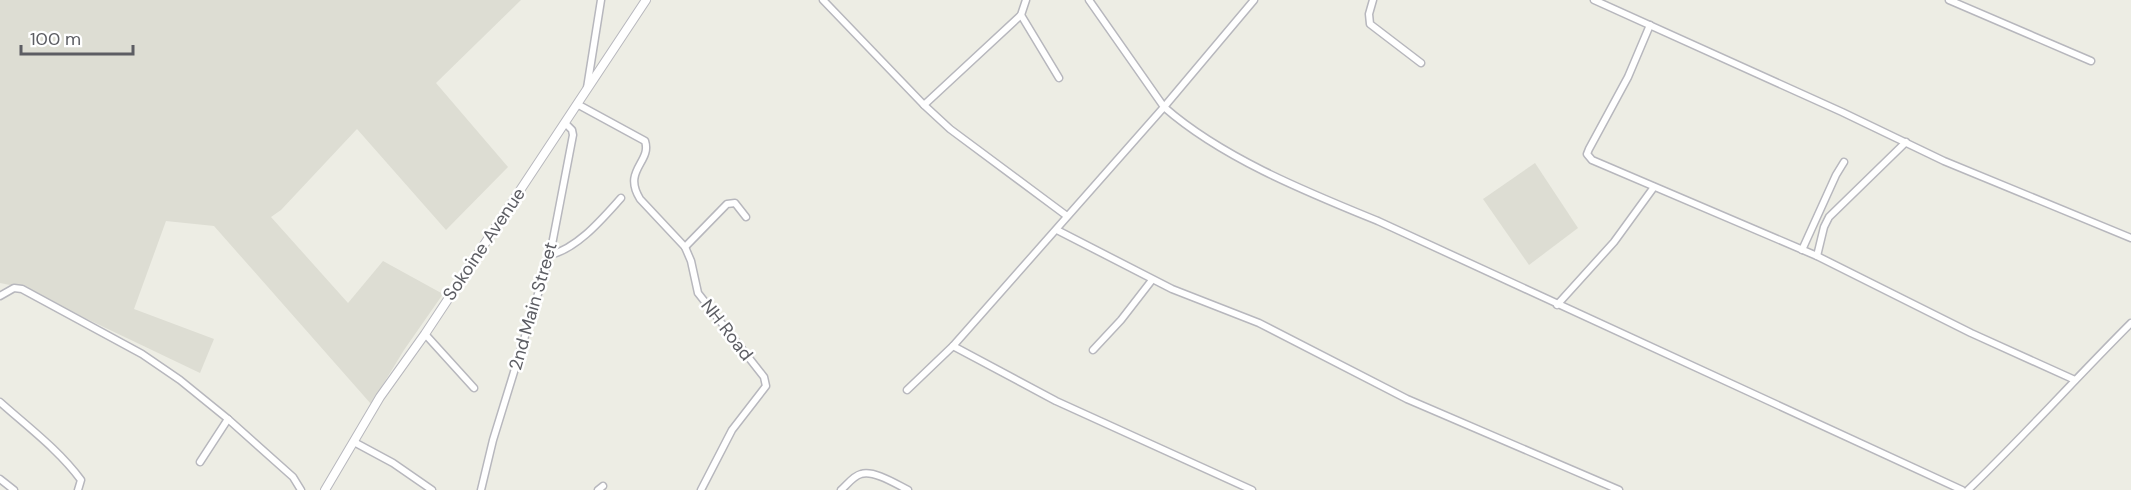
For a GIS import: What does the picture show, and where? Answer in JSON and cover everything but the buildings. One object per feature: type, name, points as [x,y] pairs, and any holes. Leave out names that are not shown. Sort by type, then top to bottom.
[{"type":"street","points":[[587,88],[601,0]]},
{"type":"street","name":"Sokoine Avenue","points":[[325,490],[385,389],[566,123],[646,0]]},
{"type":"street","points":[[823,0],[924,105],[963,140],[1067,216]]},
{"type":"street","points":[[924,105],[1021,15],[1026,0]]},
{"type":"street","points":[[1089,0],[1164,107],[1198,134],[1295,187],[1378,221],[1962,490]]},
{"type":"street","points":[[907,390],[953,346],[1057,230],[1254,0]]},
{"type":"street","points":[[1373,0],[1370,24],[1421,63]]},
{"type":"street","points":[[1594,0],[1944,160],[2131,238]]},
{"type":"street","points":[[1949,0],[2091,61]]},
{"type":"street","points":[[1021,15],[1059,78]]},
{"type":"street","points":[[1650,25],[1628,77],[1587,154],[1592,160],[1816,256],[1971,333],[2074,380]]},
{"type":"street","name":"NH Road","points":[[577,104],[645,141],[646,149],[633,184],[635,191],[685,247],[691,261],[698,293],[766,382],[762,393],[732,430],[701,490]]},
{"type":"street","name":"2nd Main Street","points":[[481,490],[493,440],[550,255],[573,135],[566,123]]},
{"type":"street","points":[[1816,256],[1829,217],[1906,142]]},
{"type":"street","points":[[1802,250],[1844,162]]},
{"type":"street","points":[[1557,305],[1614,242],[1654,187]]},
{"type":"street","points":[[550,255],[564,251],[572,245],[602,219],[621,198]]},
{"type":"street","points":[[685,247],[727,204],[735,203],[746,217]]},
{"type":"street","points":[[1057,230],[1152,280],[1259,323],[1407,399],[1619,490]]},
{"type":"street","points":[[1093,351],[1152,280]]},
{"type":"street","points":[[0,296],[14,288],[29,292],[142,354],[180,380],[228,419],[293,477],[301,490]]},
{"type":"street","points":[[1968,490],[2131,323]]},
{"type":"street","points":[[424,334],[474,388]]},
{"type":"street","points":[[953,346],[1056,401],[1252,490]]},
{"type":"street","points":[[0,402],[52,448],[75,473],[81,480],[78,490]]},
{"type":"street","points":[[200,462],[228,419]]},
{"type":"street","points":[[354,442],[393,463],[432,490]]},
{"type":"street","points":[[841,490],[861,474],[875,476],[908,490]]},
{"type":"street","points":[[0,479],[14,490]]},
{"type":"shaded area","points":[[0,0],[521,0],[436,83],[508,167],[446,230],[357,129],[281,210],[271,217],[348,303],[383,261],[443,294],[404,350],[371,404],[214,226],[166,221],[134,309],[214,339],[200,373],[20,287],[0,283]]},
{"type":"shaded area","points":[[1535,163],[1578,228],[1529,265],[1483,199]]}]
